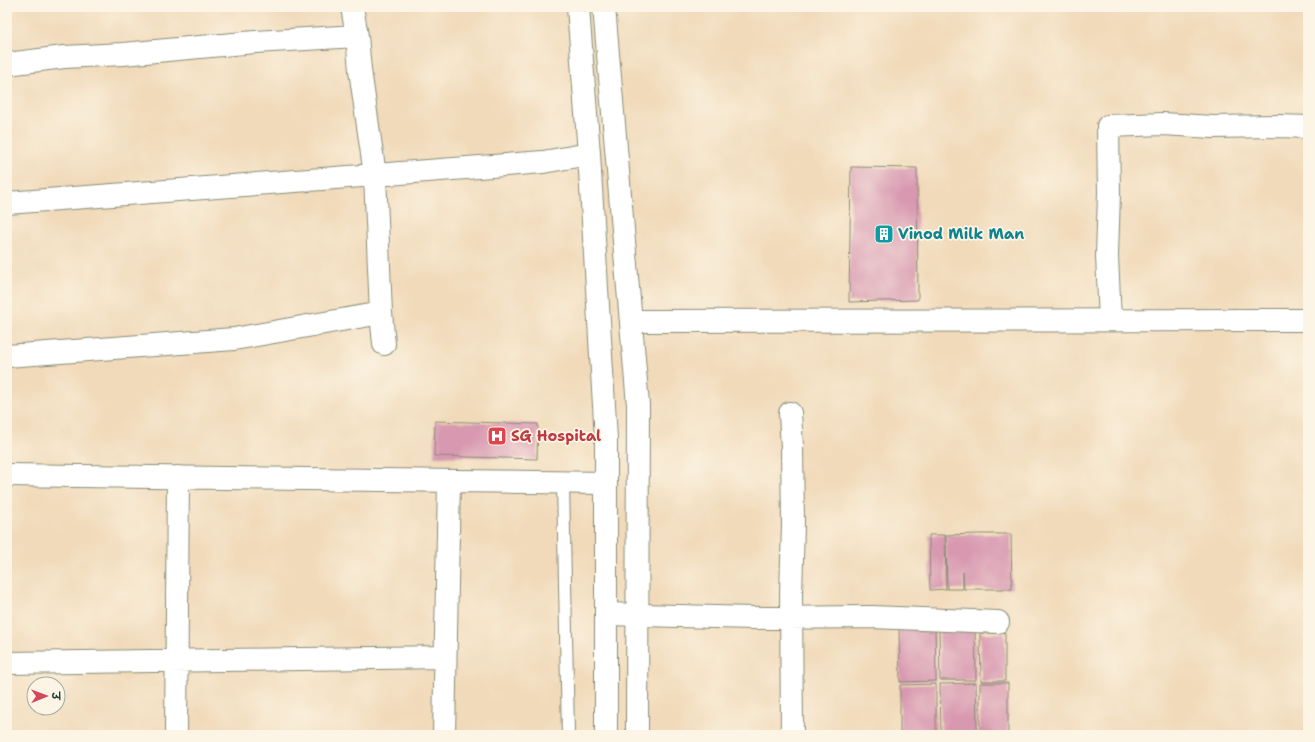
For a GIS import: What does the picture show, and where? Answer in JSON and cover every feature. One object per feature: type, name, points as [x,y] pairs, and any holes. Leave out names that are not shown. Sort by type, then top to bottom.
[{"type":"street","points":[[352,7],[375,175],[381,313],[384,344]]},
{"type":"street","points":[[578,7],[589,154],[606,439],[606,735]]},
{"type":"street","points":[[604,7],[638,405],[637,735]]},
{"type":"street","points":[[7,64],[64,57],[123,54],[255,42],[357,36]]},
{"type":"street","points":[[1110,320],[1107,256],[1109,193],[1108,126],[1164,124],[1213,127],[1308,127]]},
{"type":"street","points":[[7,203],[543,162],[589,154]]},
{"type":"street","points":[[7,356],[234,338],[381,313]]},
{"type":"street","points":[[631,321],[1308,320]]},
{"type":"street","points":[[790,413],[792,447],[793,548],[791,595],[792,735]]},
{"type":"street","points":[[7,475],[606,483]]},
{"type":"street","points":[[176,735],[178,477]]},
{"type":"street","points":[[444,735],[449,481]]},
{"type":"street","points":[[606,614],[637,616],[792,618],[871,617],[998,622]]},
{"type":"street","points":[[7,663],[445,657]]},
{"type":"lane","points":[[563,482],[568,735]]},
{"type":"building","name":"Vinod Milk Man","points":[[851,167],[917,168],[918,300],[849,302]]},
{"type":"building","points":[[435,421],[538,424],[537,459],[434,456]]},
{"type":"building","points":[[1011,534],[1012,589],[964,589],[963,572],[963,589],[947,589],[946,535]]},
{"type":"building","points":[[929,535],[945,535],[946,589],[930,590]]},
{"type":"building","points":[[939,626],[975,626],[976,680],[940,680]]},
{"type":"building","points":[[899,627],[935,627],[936,681],[900,682]]},
{"type":"building","points":[[980,633],[1005,633],[1005,681],[981,681]]},
{"type":"building","points":[[976,683],[977,735],[941,735],[940,684]]},
{"type":"building","points":[[980,683],[1008,683],[1008,735],[980,735]]},
{"type":"building","points":[[936,684],[936,735],[900,735],[900,685]]},
{"type":"place","name":"Vinod Milk Man","points":[[884,234]]},
{"type":"place","name":"SG Hospital","points":[[497,436]]}]
